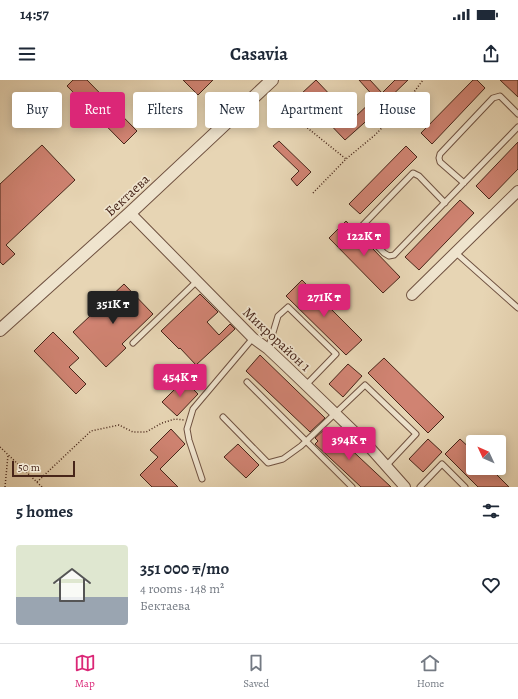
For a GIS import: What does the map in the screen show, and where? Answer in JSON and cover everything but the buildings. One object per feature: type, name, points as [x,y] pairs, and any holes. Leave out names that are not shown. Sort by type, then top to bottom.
[{"type":"street","name":"Бектаева","points":[[0,330],[130,213],[272,80]]},
{"type":"street","points":[[412,295],[518,190]]},
{"type":"street","name":"Микрорайон 1","points":[[130,213],[253,338],[268,349],[364,441],[403,486]]},
{"type":"lane","points":[[464,183],[440,162],[440,154],[493,98],[500,96],[518,114]]},
{"type":"lane","points":[[445,203],[419,176],[413,173],[361,229],[384,253],[389,256],[394,256],[445,203],[464,183],[518,127]]},
{"type":"lane","points":[[455,252],[518,308]]},
{"type":"lane","points":[[133,343],[197,281]]},
{"type":"lane","points":[[268,349],[278,316],[288,307],[336,354],[306,385]]},
{"type":"lane","points":[[202,479],[189,440],[187,429],[193,410],[253,338]]},
{"type":"lane","points":[[247,382],[352,487]]},
{"type":"lane","points":[[223,417],[268,463],[284,459],[336,414],[365,385],[416,434],[386,466]]},
{"type":"lane","points":[[420,487],[442,464],[466,487]]},
{"type":"path","points":[[313,193],[346,158],[375,135],[405,104],[423,80]]},
{"type":"path","points":[[262,89],[282,111],[300,122],[346,158]]},
{"type":"path","points":[[37,482],[91,431],[119,425],[133,432],[146,432],[162,423],[175,419],[190,420]]},
{"type":"path","points":[[0,447],[42,487]]},
{"type":"path","points":[[5,487],[4,484],[8,455]]}]
